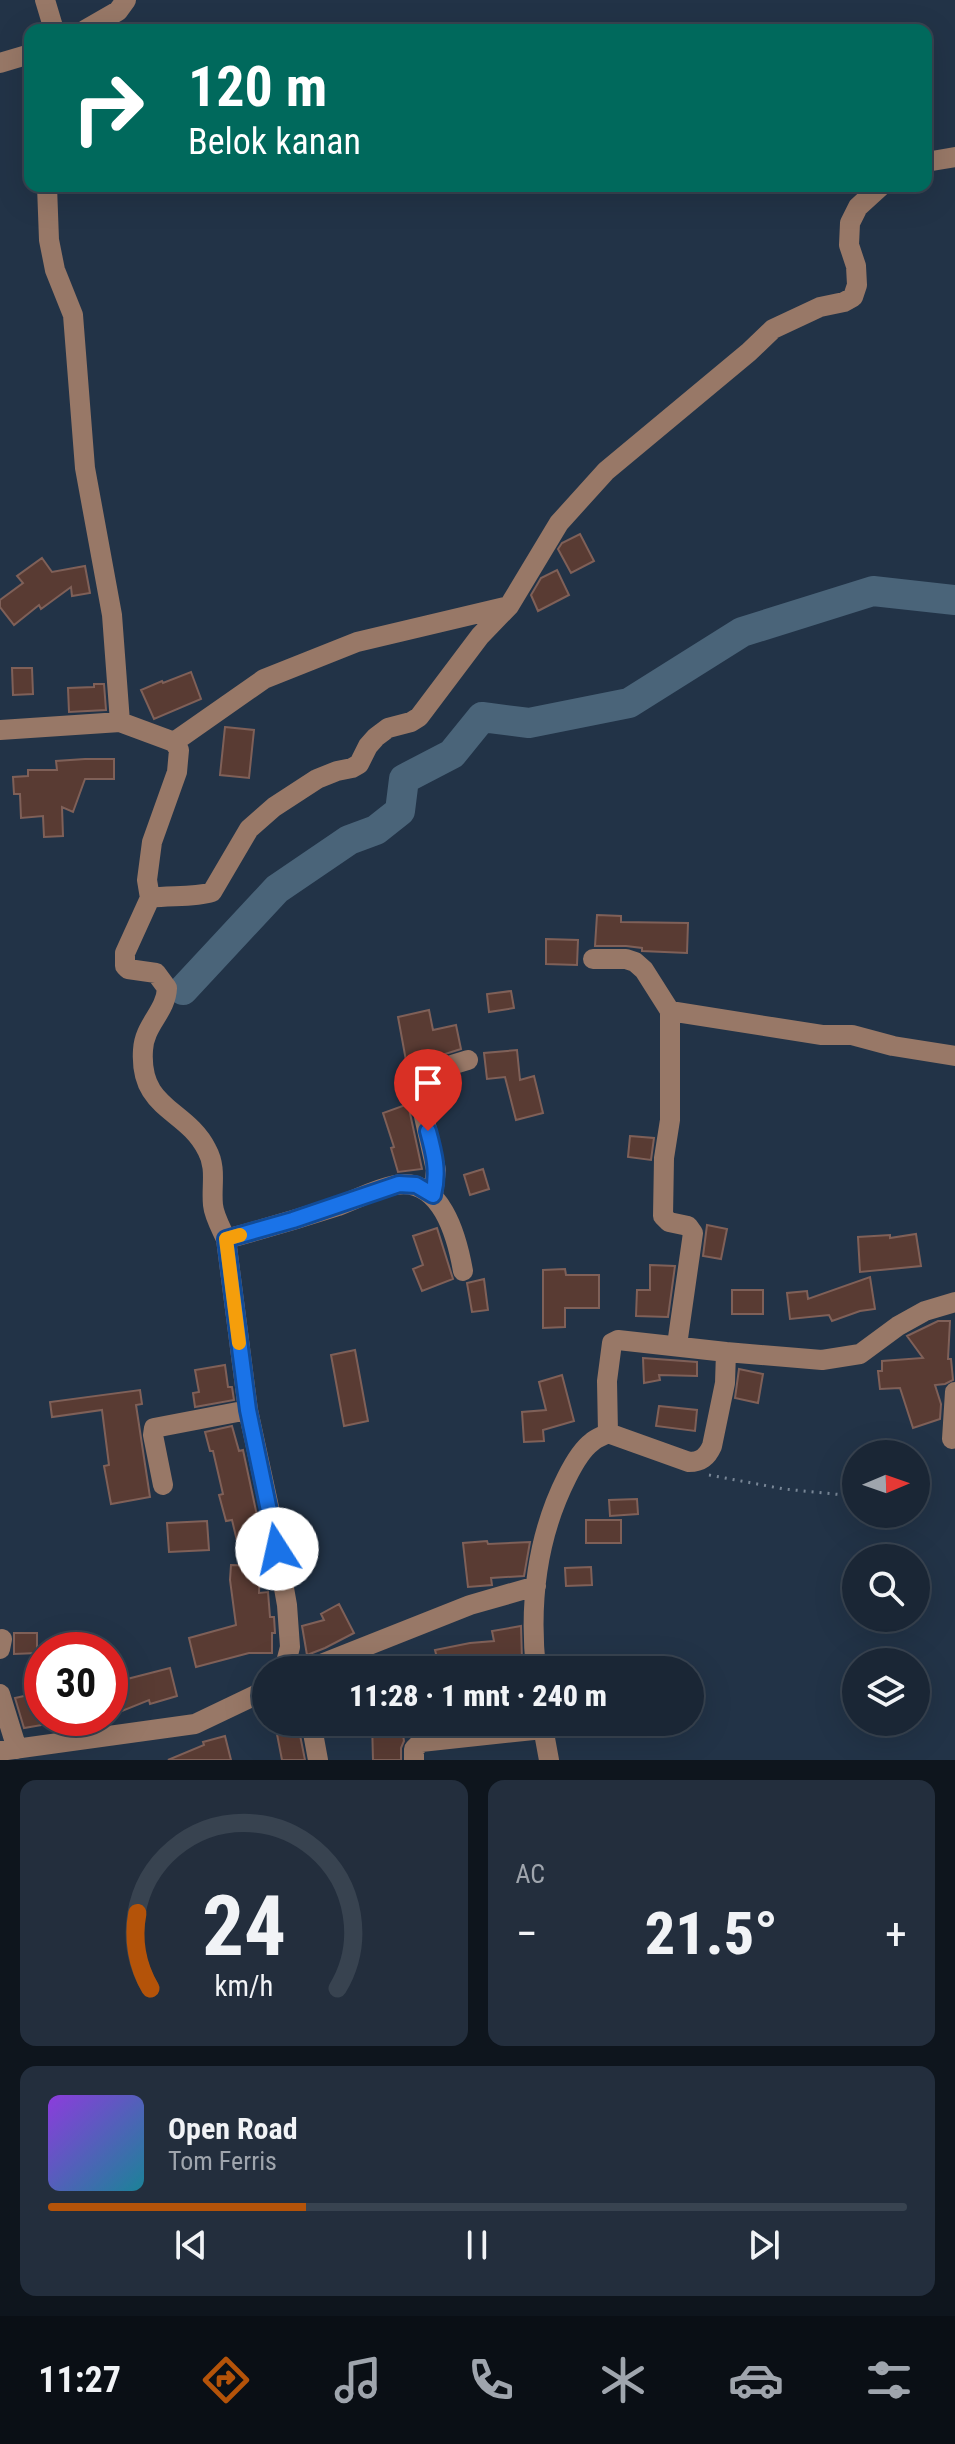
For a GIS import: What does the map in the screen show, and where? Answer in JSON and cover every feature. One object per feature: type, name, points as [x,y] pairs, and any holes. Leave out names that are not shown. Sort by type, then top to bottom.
[{"type":"street","points":[[45,0],[52,24]]},
{"type":"street","points":[[95,24],[118,11],[126,0]]},
{"type":"street","points":[[0,63],[24,56]]},
{"type":"street","points":[[932,161],[955,157]]},
{"type":"street","points":[[47,192],[49,240],[55,270],[73,315],[85,468],[112,615],[120,722]]},
{"type":"street","points":[[150,898],[212,892],[249,829],[274,807],[305,785],[359,764],[368,746],[388,728],[419,717],[480,636],[509,606],[559,523],[626,452],[773,329],[820,307],[853,297],[857,285],[856,266],[849,245],[850,223],[858,207],[874,192]]},
{"type":"street","points":[[174,742],[264,679],[357,642],[509,606]]},
{"type":"street","points":[[0,730],[120,722],[174,742],[179,750],[177,772],[152,842],[147,880],[150,898],[124,961],[128,969],[156,973],[167,988],[163,1006],[146,1030],[143,1051],[145,1078],[155,1097],[202,1140],[214,1171],[214,1211],[226,1239],[248,1410],[287,1605],[290,1647],[288,1656]]},
{"type":"street","points":[[593,959],[635,962],[644,970],[670,1011],[670,1120],[664,1158],[663,1216],[669,1222],[688,1226],[693,1233],[677,1345]]},
{"type":"street","points":[[670,1011],[822,1035],[852,1035],[893,1046],[955,1056]]},
{"type":"street","points":[[433,1195],[436,1170],[415,1076],[468,1060]]},
{"type":"street","points":[[226,1239],[399,1184],[416,1185],[433,1195],[447,1219],[460,1251],[463,1271]]},
{"type":"street","points":[[608,1433],[607,1381],[612,1343],[618,1340],[822,1360],[860,1354],[925,1311],[955,1302]]},
{"type":"street","points":[[535,1656],[536,1586],[543,1538],[554,1502],[572,1466],[590,1442],[608,1433],[689,1462],[698,1462],[712,1446],[725,1383],[726,1352]]},
{"type":"street","points":[[952,1439],[955,1392]]},
{"type":"street","points":[[163,1485],[154,1428],[248,1410]]},
{"type":"street","points":[[341,1656],[470,1605],[536,1586]]},
{"type":"street","points":[[0,1694],[8,1752],[195,1724],[252,1697]]},
{"type":"street","points":[[314,1736],[318,1760]]},
{"type":"street","points":[[414,1760],[414,1749],[421,1742],[464,1736]]},
{"type":"street","points":[[544,1736],[549,1760]]},
{"type":"path","points":[[689,1462],[708,1475],[784,1489],[842,1495]]},
{"type":"building","points":[[580,534],[594,561],[571,573],[558,549],[562,543]]},
{"type":"building","points":[[42,558],[52,572],[85,566],[90,593],[72,596],[71,587],[41,609],[39,605],[14,625],[0,607],[0,600],[23,583],[17,576]]},
{"type":"building","points":[[557,570],[569,595],[538,611],[531,595],[541,578]]},
{"type":"building","points":[[12,668],[32,668],[33,694],[13,695]]},
{"type":"building","points":[[191,672],[201,699],[154,719],[141,690]]},
{"type":"building","points":[[94,684],[104,684],[106,710],[69,712],[68,688],[94,687]]},
{"type":"building","points":[[225,727],[254,730],[249,778],[220,775]]},
{"type":"building","points":[[114,759],[114,779],[85,779],[73,812],[62,807],[63,836],[44,837],[43,816],[21,818],[20,794],[14,794],[13,777],[28,776],[28,770],[57,770],[56,761]]},
{"type":"building","points":[[597,915],[621,916],[621,922],[688,923],[687,953],[595,946]]},
{"type":"building","points":[[546,939],[578,940],[577,965],[546,964]]},
{"type":"building","points":[[511,991],[514,1008],[489,1012],[487,994]]},
{"type":"building","points":[[429,1010],[433,1030],[456,1025],[461,1049],[407,1066],[398,1017]]},
{"type":"building","points":[[517,1050],[520,1080],[534,1076],[543,1113],[516,1120],[505,1077],[487,1079],[484,1053]]},
{"type":"building","points":[[408,1104],[422,1169],[398,1172],[383,1113]]},
{"type":"building","points":[[630,1136],[654,1138],[651,1160],[628,1157]]},
{"type":"building","points":[[483,1169],[489,1189],[470,1195],[464,1175]]},
{"type":"building","points":[[707,1225],[727,1229],[721,1259],[703,1256]]},
{"type":"building","points":[[437,1228],[453,1279],[422,1291],[413,1269],[423,1265],[413,1236]]},
{"type":"building","points":[[916,1234],[921,1266],[860,1272],[858,1237],[890,1235],[890,1238]]},
{"type":"building","points":[[650,1265],[675,1266],[668,1317],[636,1316],[637,1290],[650,1290]]},
{"type":"building","points":[[565,1269],[566,1275],[599,1275],[599,1308],[565,1308],[565,1327],[543,1328],[543,1270]]},
{"type":"building","points":[[870,1277],[875,1309],[832,1321],[829,1315],[790,1319],[787,1293],[807,1291],[808,1299]]},
{"type":"building","points":[[484,1279],[488,1310],[472,1312],[467,1283]]},
{"type":"building","points":[[732,1290],[763,1290],[763,1314],[732,1314]]},
{"type":"building","points":[[938,1321],[950,1321],[948,1359],[951,1359],[953,1380],[935,1385],[941,1404],[940,1419],[913,1428],[900,1388],[880,1389],[878,1371],[882,1371],[882,1361],[923,1358],[907,1336]]},
{"type":"building","points":[[355,1350],[368,1421],[344,1426],[331,1355]]},
{"type":"building","points":[[643,1358],[697,1362],[697,1376],[659,1375],[660,1380],[644,1383]]},
{"type":"building","points":[[225,1365],[228,1387],[232,1387],[234,1400],[195,1407],[193,1393],[199,1392],[195,1370]]},
{"type":"building","points":[[739,1369],[763,1374],[758,1403],[735,1398]]},
{"type":"building","points":[[562,1375],[574,1421],[543,1430],[544,1441],[524,1442],[522,1412],[546,1410],[539,1382]]},
{"type":"building","points":[[140,1390],[142,1404],[136,1405],[150,1497],[111,1504],[104,1466],[109,1465],[102,1410],[52,1417],[50,1402]]},
{"type":"building","points":[[659,1406],[697,1410],[695,1431],[656,1426]]},
{"type":"building","points":[[232,1426],[239,1451],[243,1450],[262,1539],[238,1545],[232,1520],[226,1521],[213,1451],[210,1451],[205,1432]]},
{"type":"building","points":[[637,1499],[638,1514],[610,1516],[609,1500]]},
{"type":"building","points":[[586,1520],[621,1520],[621,1543],[586,1543]]},
{"type":"building","points":[[207,1521],[209,1550],[169,1552],[167,1523]]},
{"type":"building","points":[[487,1541],[488,1544],[530,1542],[524,1576],[491,1578],[492,1585],[468,1587],[463,1543]]},
{"type":"building","points":[[231,1565],[260,1566],[259,1593],[268,1592],[270,1617],[274,1617],[272,1653],[249,1653],[196,1667],[189,1638],[236,1625]]},
{"type":"building","points":[[591,1567],[592,1585],[566,1586],[565,1568]]},
{"type":"building","points":[[339,1604],[354,1633],[307,1655],[302,1626],[324,1620],[321,1614]]},
{"type":"building","points":[[521,1626],[522,1656],[436,1656],[435,1650],[494,1641],[492,1631]]},
{"type":"building","points":[[14,1633],[24,1633],[24,1654],[14,1654]]},
{"type":"building","points":[[170,1668],[177,1696],[150,1704],[149,1700],[128,1709],[128,1679]]},
{"type":"building","points":[[24,1696],[24,1728],[15,1698]]},
{"type":"building","points":[[225,1736],[231,1760],[168,1760],[204,1745],[203,1742]]},
{"type":"building","points":[[277,1736],[300,1736],[305,1760],[282,1760]]},
{"type":"building","points":[[372,1736],[403,1736],[401,1760],[373,1760]]},
{"type":"waterway","points":[[183,990],[277,889],[349,840],[376,830],[400,811],[404,779],[452,754],[482,717],[529,723],[629,703],[742,632],[873,591],[955,600]]},
{"type":"slow traffic","points":[[239,1343],[226,1239],[240,1235]]},
{"type":"route","points":[[277,1549],[248,1410],[226,1239],[399,1184],[416,1185],[433,1195],[437,1180],[428,1131]]}]
